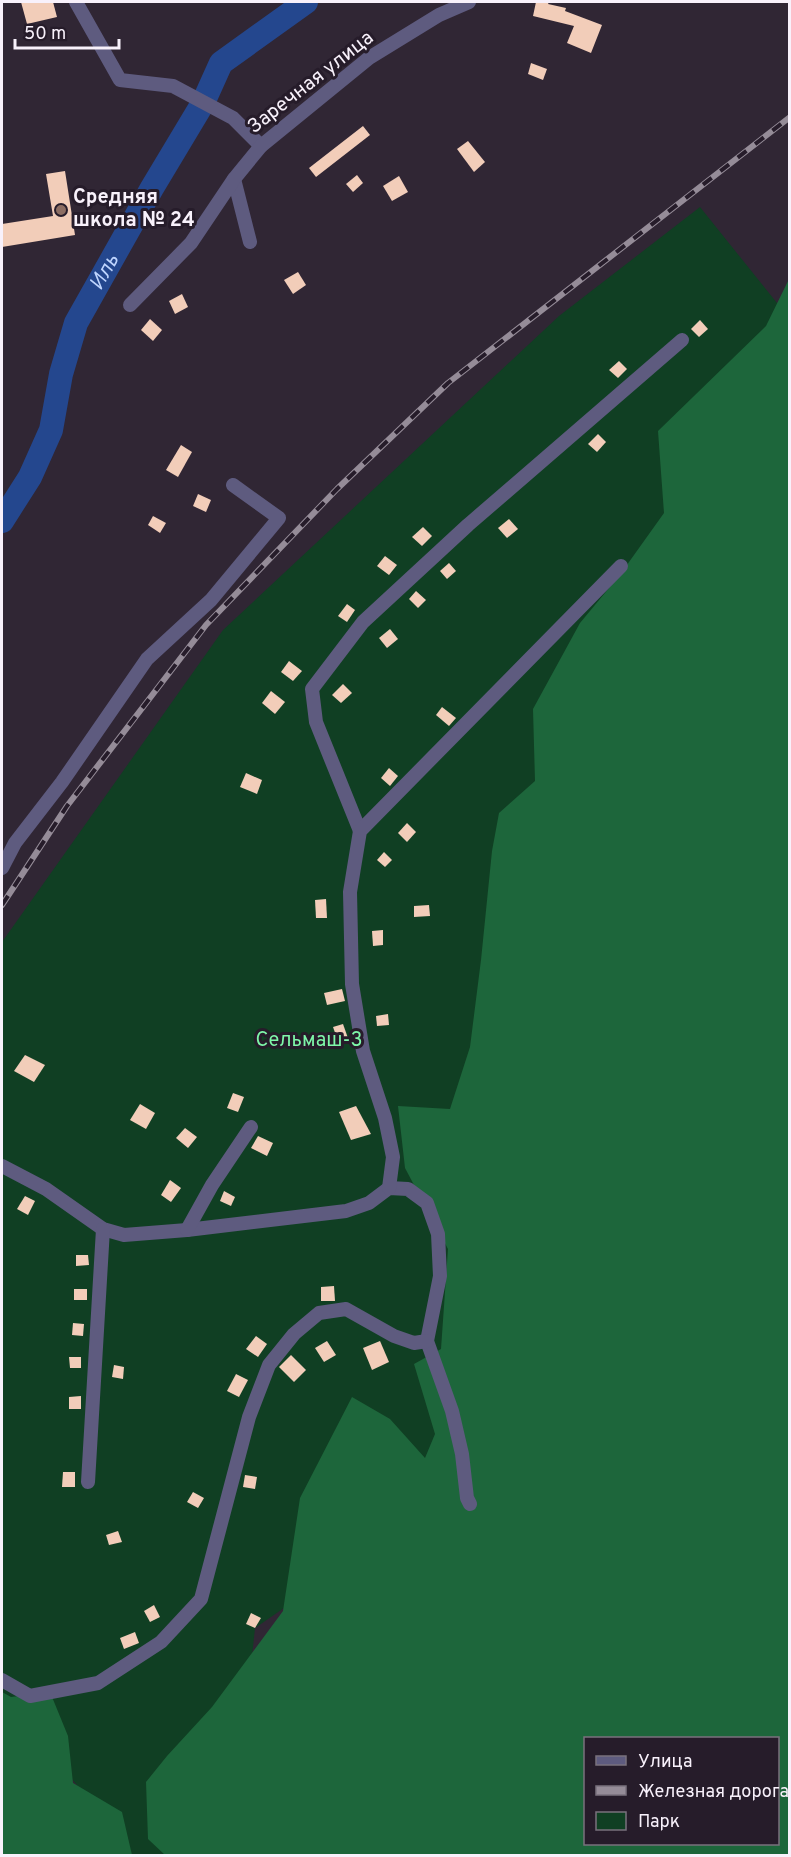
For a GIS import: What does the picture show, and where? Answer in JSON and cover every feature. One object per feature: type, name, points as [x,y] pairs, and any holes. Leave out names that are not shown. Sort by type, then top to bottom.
[{"type":"street","points":[[76,2],[120,80],[172,86],[233,118],[261,146]]},
{"type":"street","name":"Заречная улица","points":[[130,305],[191,243],[234,179],[261,146],[369,58],[440,15],[470,2]]},
{"type":"street","points":[[234,179],[250,242]]},
{"type":"street","points":[[389,1188],[393,1157],[386,1118],[363,1051],[352,984],[350,892],[360,831],[316,722],[312,689],[363,622],[468,525],[682,340]]},
{"type":"street","points":[[2,868],[15,843],[62,782],[147,659],[211,600],[279,518],[233,484]]},
{"type":"street","points":[[360,831],[621,566]]},
{"type":"street","points":[[187,1230],[212,1185],[251,1127]]},
{"type":"street","points":[[2,1166],[46,1189],[103,1229],[124,1235],[187,1230],[346,1211],[369,1203],[389,1188],[408,1189],[427,1203],[438,1234],[440,1275],[427,1341],[452,1411],[462,1454],[467,1498],[470,1504]]},
{"type":"street","points":[[88,1482],[103,1229]]},
{"type":"street","points":[[2,1680],[30,1696],[98,1683],[161,1642],[201,1599],[249,1417],[269,1365],[294,1334],[319,1313],[346,1309],[393,1336],[414,1343],[427,1341]]},
{"type":"green space","name":"Сельмаш-3","points":[[700,207],[789,318],[790,967],[549,1408],[313,1588],[255,1628],[231,1855],[101,1855],[99,1812],[17,1712],[2,1710],[2,942],[223,630],[559,316]]},
{"type":"green space","points":[[789,279],[789,1855],[165,1855],[148,1839],[146,1782],[212,1707],[283,1611],[300,1498],[352,1397],[390,1419],[425,1458],[435,1434],[414,1364],[441,1349],[448,1249],[405,1168],[398,1106],[450,1109],[470,1047],[492,851],[499,813],[535,781],[533,709],[580,623],[619,576],[664,513],[658,431],[766,326]]},
{"type":"green space","points":[[2,1692],[11,1697],[50,1692],[68,1736],[73,1783],[122,1812],[132,1855],[2,1855]]},
{"type":"building","points":[[21,2],[53,2],[57,17],[27,24]]},
{"type":"building","points":[[536,2],[549,2],[548,4],[566,8],[565,11],[602,25],[591,53],[567,43],[574,26],[533,16]]},
{"type":"building","points":[[531,63],[547,69],[543,80],[528,74]]},
{"type":"building","points":[[363,126],[370,135],[316,177],[309,168]]},
{"type":"building","points":[[468,141],[485,162],[474,172],[457,149]]},
{"type":"building","name":"Средняя школа № 24","points":[[65,171],[75,235],[2,247],[2,224],[53,216],[46,174]]},
{"type":"building","points":[[357,175],[363,183],[353,192],[346,184]]},
{"type":"building","points":[[399,176],[408,192],[392,201],[383,186]]},
{"type":"building","points":[[298,272],[306,285],[293,294],[284,280]]},
{"type":"building","points":[[182,294],[188,307],[175,314],[169,301]]},
{"type":"building","points":[[150,319],[162,330],[153,341],[141,330]]},
{"type":"building","points":[[700,320],[708,329],[699,337],[691,329]]},
{"type":"building","points":[[619,361],[627,369],[618,378],[609,370]]},
{"type":"building","points":[[598,434],[606,442],[597,452],[588,444]]},
{"type":"building","points":[[181,445],[192,452],[178,477],[166,470]]},
{"type":"building","points":[[198,494],[211,500],[206,512],[193,506]]},
{"type":"building","points":[[153,516],[166,523],[160,533],[148,525]]},
{"type":"building","points":[[509,519],[518,529],[507,538],[498,528]]},
{"type":"building","points":[[423,527],[432,536],[422,546],[412,537]]},
{"type":"building","points":[[385,556],[397,565],[389,575],[377,566]]},
{"type":"building","points":[[449,563],[456,571],[447,579],[440,571]]},
{"type":"building","points":[[416,591],[426,600],[418,608],[409,599]]},
{"type":"building","points":[[347,604],[355,610],[347,622],[338,616]]},
{"type":"building","points":[[390,629],[398,639],[387,648],[379,638]]},
{"type":"building","points":[[289,661],[302,671],[293,681],[281,672]]},
{"type":"building","points":[[343,684],[352,693],[341,703],[332,695]]},
{"type":"building","points":[[271,691],[285,702],[275,714],[262,703]]},
{"type":"building","points":[[442,707],[456,718],[449,726],[436,715]]},
{"type":"building","points":[[389,768],[398,776],[390,786],[381,778]]},
{"type":"building","points":[[246,773],[262,780],[257,794],[240,787]]},
{"type":"building","points":[[407,823],[416,832],[407,842],[398,833]]},
{"type":"building","points":[[384,852],[392,860],[385,867],[377,860]]},
{"type":"building","points":[[326,899],[327,918],[316,918],[315,900]]},
{"type":"building","points":[[429,905],[430,916],[414,917],[414,906]]},
{"type":"building","points":[[383,930],[383,945],[373,946],[372,931]]},
{"type":"building","points":[[342,989],[345,1001],[327,1005],[324,993]]},
{"type":"building","points":[[388,1014],[389,1025],[377,1026],[376,1016]]},
{"type":"building","points":[[343,1024],[349,1041],[339,1044],[333,1027]]},
{"type":"building","points":[[25,1055],[45,1065],[34,1082],[14,1071]]},
{"type":"building","points":[[233,1093],[244,1097],[238,1112],[227,1108]]},
{"type":"building","points":[[140,1104],[155,1113],[146,1129],[130,1120]]},
{"type":"building","points":[[356,1106],[371,1134],[351,1140],[339,1112]]},
{"type":"building","points":[[185,1128],[197,1137],[188,1148],[176,1138]]},
{"type":"building","points":[[258,1136],[273,1143],[267,1156],[251,1148]]},
{"type":"building","points":[[170,1180],[181,1188],[171,1202],[161,1195]]},
{"type":"building","points":[[224,1191],[235,1197],[231,1206],[220,1201]]},
{"type":"building","points":[[25,1196],[35,1201],[28,1215],[17,1209]]},
{"type":"building","points":[[76,1255],[88,1255],[89,1265],[76,1266]]},
{"type":"building","points":[[334,1286],[335,1301],[321,1301],[321,1287]]},
{"type":"building","points":[[74,1289],[87,1289],[87,1300],[74,1300]]},
{"type":"building","points":[[73,1323],[84,1324],[83,1336],[72,1335]]},
{"type":"building","points":[[256,1336],[267,1344],[258,1357],[246,1349]]},
{"type":"building","points":[[327,1341],[336,1355],[324,1362],[315,1348]]},
{"type":"building","points":[[380,1341],[389,1362],[372,1370],[363,1348]]},
{"type":"building","points":[[291,1355],[306,1370],[294,1382],[279,1367]]},
{"type":"building","points":[[69,1357],[81,1357],[81,1368],[70,1368]]},
{"type":"building","points":[[114,1365],[124,1367],[123,1379],[112,1377]]},
{"type":"building","points":[[236,1374],[248,1380],[239,1397],[227,1391]]},
{"type":"building","points":[[81,1396],[81,1409],[69,1409],[69,1397]]},
{"type":"building","points":[[63,1472],[75,1472],[75,1487],[62,1487]]},
{"type":"building","points":[[245,1475],[257,1477],[255,1489],[243,1487]]},
{"type":"building","points":[[193,1492],[204,1498],[198,1508],[187,1502]]},
{"type":"building","points":[[118,1531],[122,1542],[109,1545],[106,1535]]},
{"type":"building","points":[[154,1605],[160,1617],[150,1622],[144,1611]]},
{"type":"building","points":[[251,1613],[261,1618],[255,1628],[246,1624]]},
{"type":"building","points":[[135,1632],[139,1643],[124,1649],[120,1638]]},
{"type":"waterway","name":"Иль","points":[[2,521],[30,477],[51,430],[61,374],[76,323],[203,103],[221,63],[306,2]]},
{"type":"railway","points":[[2,905],[67,806],[206,625],[337,489],[448,383],[790,117]]},
{"type":"place","name":"Средняя школа № 24","points":[[61,210]]}]
